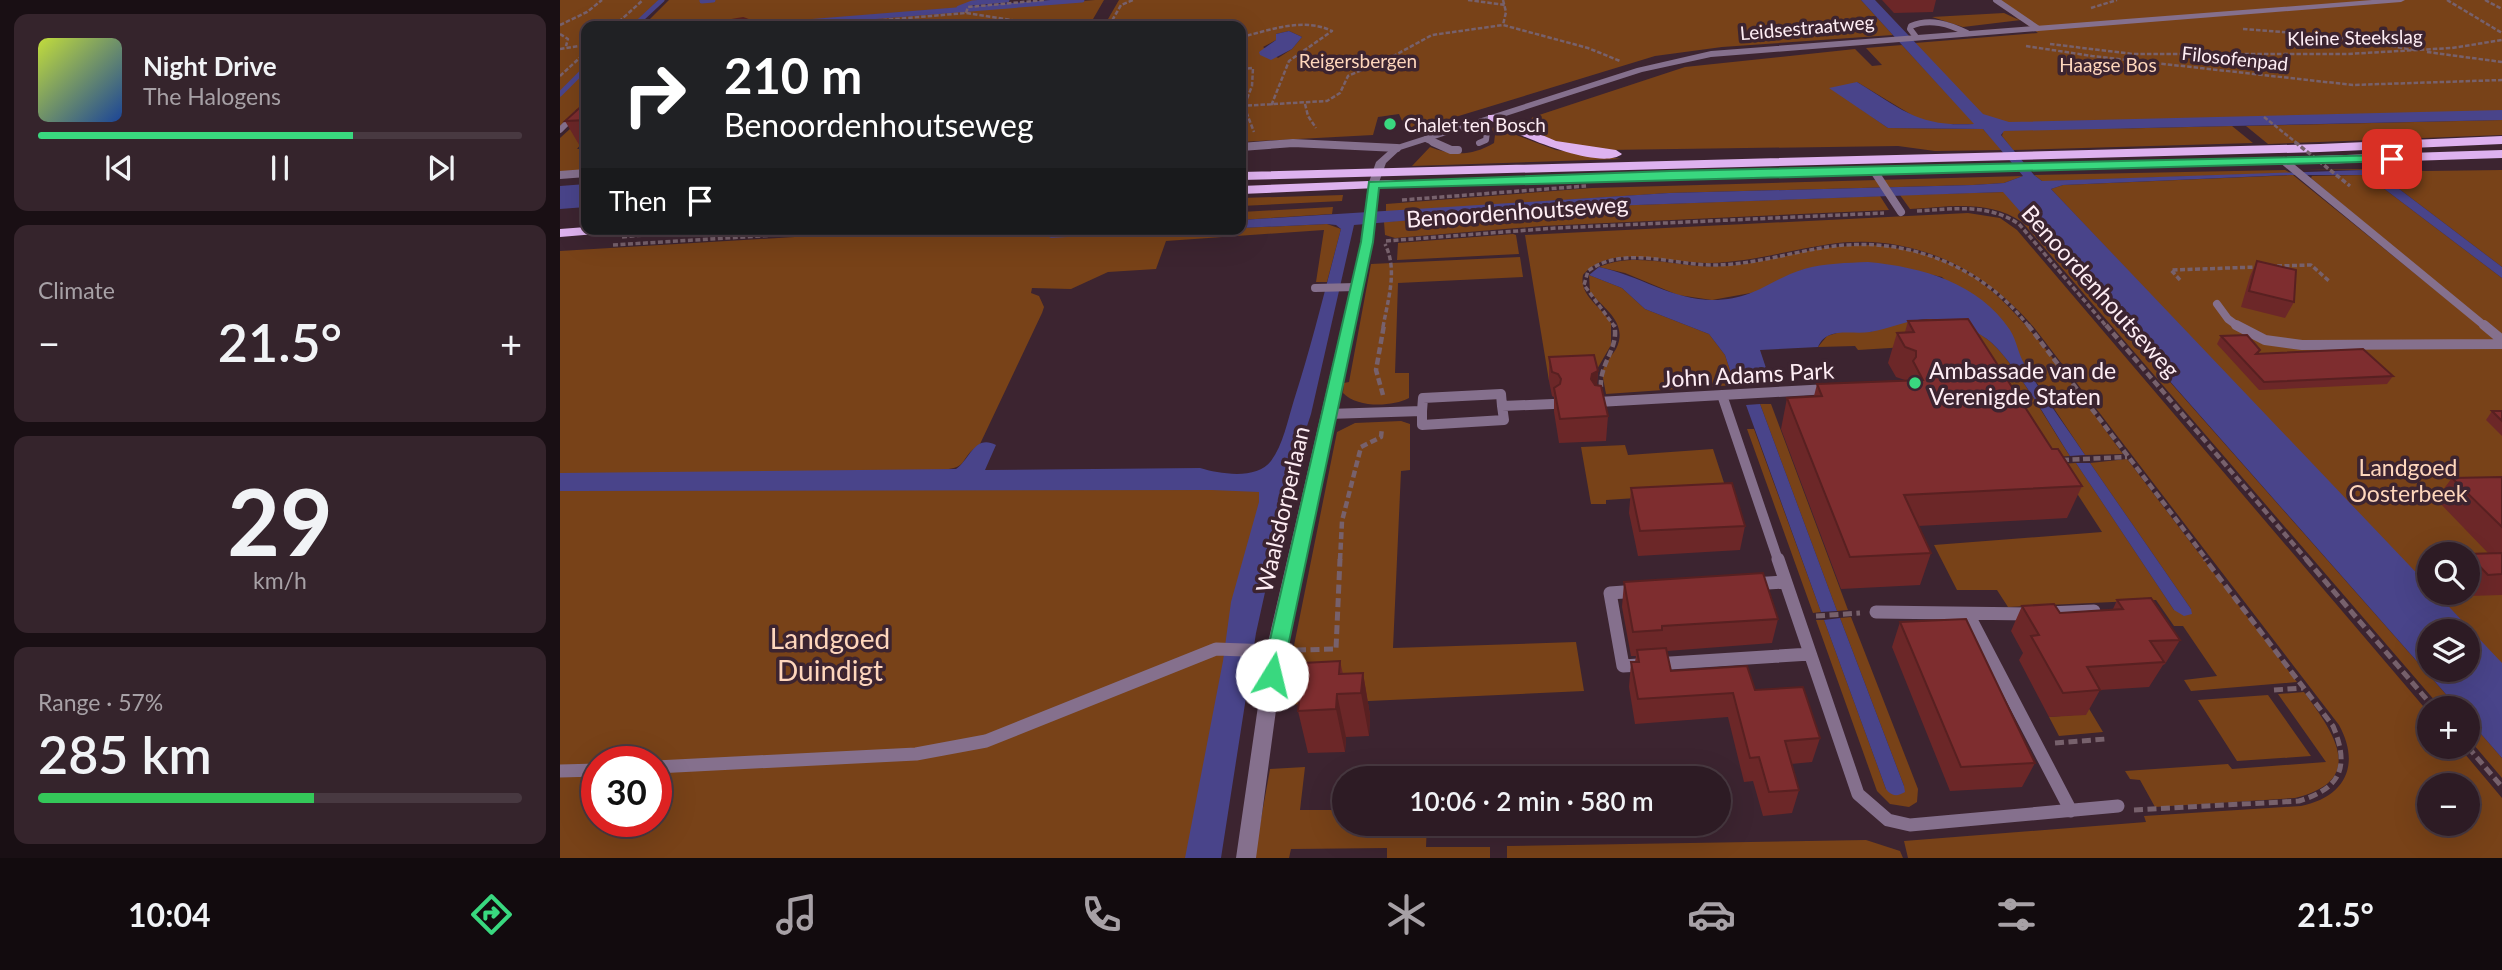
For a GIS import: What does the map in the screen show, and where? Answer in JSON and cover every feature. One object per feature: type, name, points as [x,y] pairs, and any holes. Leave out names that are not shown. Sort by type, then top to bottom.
[{"type":"main road","points":[[1492,117],[1530,138],[1565,149],[1599,154],[1838,148],[1911,150],[1980,157]]},
{"type":"main road","name":"Benoordenhoutseweg","points":[[1376,178],[1877,176],[2018,162],[2502,140]]},
{"type":"main road","name":"Benoordenhoutseweg","points":[[1376,178],[1663,163],[2005,156],[2029,167],[2502,154]]},
{"type":"main road","points":[[1246,176],[1376,178]]},
{"type":"main road","points":[[1246,190],[1376,178]]},
{"type":"main road","points":[[560,222],[581,220]]},
{"type":"main road","points":[[560,233],[581,233]]},
{"type":"street","name":"Leidsestraatweg","points":[[1397,148],[1640,71],[1677,60],[1712,54],[2401,0]]},
{"type":"street","points":[[1376,178],[1381,162],[1397,148]]},
{"type":"street","name":"Waalsdorperlaan","points":[[1246,858],[1275,651],[1353,288],[1368,231],[1376,178]]},
{"type":"lane","points":[[1996,0],[2037,28]]},
{"type":"lane","points":[[1916,37],[1910,29],[1911,26],[1921,22],[1943,24],[1967,33]]},
{"type":"lane","points":[[560,130],[578,112]]},
{"type":"lane","points":[[1471,124],[1487,132],[1486,140],[1479,143]]},
{"type":"lane","points":[[1426,139],[1451,150],[1458,150]]},
{"type":"lane","points":[[1246,147],[1293,143],[1397,148]]},
{"type":"lane","points":[[2284,161],[2502,342]]},
{"type":"lane","points":[[560,174],[581,173]]},
{"type":"lane","points":[[1877,176],[1901,212]]},
{"type":"lane","points":[[1319,288],[1353,288]]},
{"type":"lane","points":[[2217,304],[2228,318],[2246,332],[2265,340],[2302,345],[2502,342]]},
{"type":"lane","name":"John Adams Park","points":[[1601,402],[1845,388]]},
{"type":"lane","points":[[1501,394],[1504,420],[1422,425],[1422,411],[1423,398],[1501,394]]},
{"type":"lane","points":[[1722,395],[1858,794],[1888,820],[1910,825],[2118,807]]},
{"type":"lane","points":[[1502,407],[1553,404]]},
{"type":"lane","points":[[1328,414],[1422,411]]},
{"type":"lane","points":[[1732,586],[1786,582]]},
{"type":"lane","points":[[1650,590],[1609,593],[1622,666],[1810,654]]},
{"type":"lane","points":[[1877,612],[1968,614],[2106,610]]},
{"type":"lane","points":[[1968,614],[2071,811]]},
{"type":"lane","points":[[672,766],[916,754],[952,748],[986,741],[1064,712],[1216,649],[1275,651]]},
{"type":"lane","points":[[560,771],[581,770]]},
{"type":"path","points":[[560,25],[587,12],[602,0]]},
{"type":"path","points":[[620,21],[643,0]]},
{"type":"path","points":[[966,13],[968,7],[1045,0]]},
{"type":"path","points":[[1111,21],[1121,5],[1133,0]]},
{"type":"path","points":[[1468,0],[1504,2],[1506,12],[1503,25]]},
{"type":"path","points":[[2446,0],[2502,33]]},
{"type":"path","points":[[2484,0],[2502,9]]},
{"type":"path","points":[[869,21],[966,13],[1022,21]]},
{"type":"path","points":[[1246,36],[1308,25],[1332,31],[1289,61],[1271,106]]},
{"type":"path","points":[[1246,106],[1327,101],[1340,93],[1348,76],[1388,59],[1413,43],[1432,36],[1503,25],[1588,48],[1640,71]]},
{"type":"path","points":[[2240,29],[2325,35],[2502,62]]},
{"type":"path","points":[[560,34],[568,39],[566,46]]},
{"type":"path","points":[[2044,38],[2069,40]]},
{"type":"path","name":"Kleine Steekslag","points":[[2047,44],[2152,54],[2392,54],[2502,40]]},
{"type":"path","name":"Filosofenpad","points":[[2016,44],[2161,64],[2353,85],[2502,80]]},
{"type":"path","points":[[560,49],[581,45]]},
{"type":"path","points":[[2073,53],[2079,49]]},
{"type":"path","points":[[2152,54],[2161,64]]},
{"type":"path","points":[[560,76],[581,57]]},
{"type":"path","points":[[560,68],[570,67]]},
{"type":"path","points":[[1246,69],[1253,68],[1252,86],[1246,98]]},
{"type":"path","points":[[1305,104],[1308,117],[1321,132]]},
{"type":"path","points":[[1246,115],[1259,146]]},
{"type":"path","points":[[2264,117],[2350,186]]},
{"type":"path","name":"Benoordenhoutseweg","points":[[1372,206],[1593,186]]},
{"type":"path","name":"Benoordenhoutseweg","points":[[1382,412],[1383,392],[1376,370],[1393,269],[1392,258],[1384,241],[1556,228],[1979,208],[2004,214],[2019,224],[2424,696]]},
{"type":"path","points":[[602,245],[772,235]]},
{"type":"path","points":[[1601,402],[1599,370],[1616,343],[1616,334],[1610,316],[1585,286],[1586,276],[1595,266],[1624,259],[1728,264],[1827,246],[1877,244],[1906,248],[1956,265],[1994,291],[2023,319],[2333,726],[2343,752],[2337,779],[2330,789],[2319,796],[2299,801],[2140,812],[2118,807]]},
{"type":"path","points":[[2273,266],[2311,265],[2329,281]]},
{"type":"path","points":[[2180,280],[2171,270],[2260,267]]},
{"type":"path","points":[[1275,651],[1336,649],[1342,521],[1361,447],[1381,437],[1382,412]]},
{"type":"path","points":[[2053,461],[2128,456]]},
{"type":"path","points":[[1812,616],[1849,614]]},
{"type":"path","points":[[2274,690],[2304,688]]},
{"type":"path","points":[[2037,744],[2106,739]]},
{"type":"path","points":[[2478,759],[2502,787]]},
{"type":"green space","points":[[560,0],[659,0],[637,21],[581,21],[581,109],[577,109],[560,126]]},
{"type":"green space","points":[[669,0],[997,0],[972,2],[958,8],[796,21],[648,21]]},
{"type":"green space","points":[[1095,0],[1104,0],[1092,21],[832,21]]},
{"type":"green space","name":"Reigersbergen","points":[[1119,0],[1861,0],[1893,35],[1722,47],[1655,56],[1416,129],[1404,125],[1399,114],[1378,117],[1373,135],[1246,142],[1246,21],[1107,21]],"holes":[[[1289,31],[1302,37],[1292,49],[1278,58],[1263,47],[1276,40],[1276,34]]]},
{"type":"green space","name":"Haagse Bos","points":[[1995,0],[2502,0],[2502,115],[2104,129],[2232,126],[2253,143],[2013,150],[2002,136],[2003,132],[1990,132],[1915,43],[2038,33],[2021,20],[1963,27],[1932,17],[2004,13],[2019,20]]},
{"type":"green space","points":[[1902,45],[1975,124],[1934,124],[1920,120],[1857,82],[1861,109],[1888,128],[1983,129],[2002,150],[1935,151],[1898,146],[1606,150],[1550,140],[1539,136],[1525,125],[1533,117],[1685,67],[1855,49],[1872,66],[1882,65],[1866,48]]},
{"type":"green space","points":[[581,119],[581,144],[577,149],[581,149],[581,171],[560,173],[560,138]]},
{"type":"green space","points":[[2502,120],[2502,135],[2268,144],[2246,126]]},
{"type":"green space","points":[[1495,127],[1556,150],[1621,159],[1412,166],[1430,147],[1462,153],[1486,147],[1494,143],[1495,135],[1491,128]]},
{"type":"green space","points":[[2371,169],[2502,170],[2502,267],[2386,179],[2363,170],[2306,170]]},
{"type":"green space","points":[[2285,170],[2291,173],[2055,181],[2042,181],[2034,175]]},
{"type":"green space","name":"Landgoed Oosterbeek","points":[[2293,175],[2502,344],[2502,695],[2480,654],[2480,619],[2454,619],[2439,605],[2480,605],[2480,542],[2417,542],[2417,584],[2260,438],[2263,414],[2051,189],[2063,185]]},
{"type":"green space","points":[[2366,175],[2502,278],[2502,339],[2311,178]]},
{"type":"green space","points":[[2023,176],[2004,183],[1973,185],[1669,193],[1386,212],[1386,204],[1592,188]]},
{"type":"green space","points":[[2004,192],[2417,661],[2417,680],[2022,222],[1996,210],[1982,207],[1910,209],[1900,195]]},
{"type":"green space","points":[[1343,195],[1342,201],[1246,206],[1246,198]]},
{"type":"green space","points":[[1880,196],[1889,210],[1542,226],[1395,238],[1385,235],[1384,222],[1551,208]]},
{"type":"green space","points":[[1333,207],[1332,214],[1246,220],[1246,212]]},
{"type":"green space","points":[[1968,213],[2000,218],[2017,230],[2417,699],[2417,759],[2469,759],[2502,798],[2502,858],[1908,858],[1904,841],[2146,822],[2144,816],[2301,806],[2329,795],[2345,777],[2348,766],[2349,753],[2339,725],[2036,330],[2016,308],[1970,272],[1917,250],[1860,242],[1830,244],[1725,262],[1643,257],[1609,259],[1594,265],[1583,275],[1583,282],[1587,295],[1611,323],[1611,345],[1596,371],[1549,381],[1525,235]]},
{"type":"green space","name":"Landgoed Duindigt","points":[[1327,224],[1341,229],[1327,282],[1316,282],[1324,230],[1166,241],[1156,269],[1108,272],[1071,289],[1032,288],[1031,293],[1039,296],[1044,307],[1042,313],[980,444],[959,466],[936,470],[933,477],[1286,474],[1195,858],[560,858],[560,251],[827,235],[1246,235],[1246,228]]},
{"type":"green space","points":[[1516,235],[1519,254],[1397,260],[1398,243]]},
{"type":"green space","points":[[1872,245],[1925,254],[1955,266],[1978,280],[2001,300],[2046,350],[2123,454],[2085,455],[2023,362],[1942,277],[1882,264],[1839,264],[1802,270],[1756,292],[1712,300],[1678,295],[1625,273],[1599,267],[1636,260],[1729,266],[1820,249]]},
{"type":"green space","points":[[1520,257],[1523,277],[1398,283],[1395,373],[1409,373],[1409,398],[1375,405],[1349,398],[1343,393],[1344,383],[1349,382],[1371,264]]},
{"type":"green space","points":[[1589,275],[1622,288],[1645,309],[1709,334],[1725,355],[1735,385],[1606,394],[1602,373],[1616,349],[1619,332],[1613,317],[1590,292]]},
{"type":"green space","points":[[1931,319],[1974,331],[1997,348],[2070,456],[2054,457],[1954,344],[1858,350],[1855,346],[1818,347],[1827,336],[1840,332],[1870,332],[1894,323]]},
{"type":"green space","points":[[1760,404],[1771,404],[1848,610],[1837,611]]},
{"type":"green space","points":[[1401,421],[1410,424],[1410,470],[1401,471],[1393,648],[1576,642],[1584,691],[1282,705],[1337,432],[1355,423]]},
{"type":"green space","points":[[1747,429],[1754,429],[1821,612],[1813,613]]},
{"type":"green space","points":[[1625,445],[1628,455],[1713,449],[1727,492],[1606,500],[1606,504],[1591,504],[1581,447]]},
{"type":"green space","points":[[2127,459],[2297,682],[2191,691],[2184,680],[2217,676],[2183,626],[2174,626],[2156,600],[2008,607],[1997,590],[1957,590],[1934,545],[2102,532],[2058,464],[2076,463],[2174,610],[2191,609],[2090,463]]},
{"type":"green space","points":[[1851,617],[1918,789],[1917,802],[1909,807],[1890,804],[1877,791],[1816,620],[1824,620],[1886,789],[1904,786],[1840,618]]},
{"type":"green space","points":[[2419,682],[2435,682],[2448,696],[2431,696]]},
{"type":"green space","points":[[2073,692],[2079,692],[2103,732],[2059,736],[2049,717],[2085,714]]},
{"type":"green space","points":[[2304,692],[2326,723],[2338,754],[2338,767],[2331,780],[2318,790],[2295,798],[2155,807],[2140,780],[2130,779],[2125,771],[2228,764],[2232,769],[2326,762],[2278,694]]},
{"type":"green space","points":[[2268,695],[2311,756],[2237,761],[2198,700]]},
{"type":"green space","points":[[2480,733],[2502,758],[2502,778],[2480,752]]},
{"type":"green space","points":[[1305,767],[1300,810],[1332,810],[1332,836],[1426,836],[1426,847],[1490,847],[1490,858],[1387,858],[1387,848],[1291,849],[1289,858],[1254,858],[1270,769]]},
{"type":"green space","points":[[1866,840],[1900,851],[1903,858],[1507,858],[1507,846]]},
{"type":"shaded area","points":[[1861,0],[1875,0],[1983,114],[2009,122],[2502,110],[2502,120],[2004,131],[2001,135],[2042,181],[2363,170],[2386,179],[2502,267],[2502,278],[2366,175],[2290,175],[2063,185],[2051,189],[2417,573],[2417,605],[2447,605],[2461,619],[2417,619],[2417,661],[2003,192],[1551,208],[1354,225],[1311,414],[1291,475],[1256,633],[1221,858],[1185,858],[1223,661],[1231,602],[1259,502],[1259,492],[560,491],[560,473],[956,469],[977,445],[982,443],[996,445],[985,470],[1200,468],[1238,474],[1257,471],[1271,461],[1282,440],[1341,229],[1327,224],[1246,228],[1246,220],[1669,193],[1973,185],[2004,183],[2023,176],[1983,129],[1888,128],[1829,88],[1857,82],[1912,115],[1939,123],[1974,124]]},
{"type":"shaded area","points":[[1289,31],[1302,37],[1292,49],[1271,60],[1260,55],[1259,52],[1276,40],[1276,34]]},
{"type":"shaded area","points":[[581,184],[581,207],[560,209],[560,186]]},
{"type":"shaded area","points":[[1055,235],[1105,235],[1049,238]]},
{"type":"shaded area","points":[[1868,262],[1928,273],[1966,289],[1982,300],[2010,330],[2025,365],[2085,455],[2070,456],[2031,393],[1997,348],[1974,331],[1958,324],[1935,319],[1919,320],[1870,332],[1833,334],[1822,340],[1818,347],[1760,350],[1771,383],[1735,385],[1725,355],[1709,334],[1645,309],[1622,288],[1589,275],[1599,267],[1672,293],[1718,300],[1743,296],[1804,269],[1828,264]]},
{"type":"shaded area","points":[[1760,404],[1837,611],[1821,612],[1746,405]]},
{"type":"shaded area","points":[[2076,463],[2090,463],[2192,614],[2184,616],[2174,610]]},
{"type":"shaded area","points":[[1840,618],[1904,786],[1905,792],[1899,795],[1886,789],[1824,620]]},
{"type":"shaded area","points":[[2480,640],[2502,663],[2502,758],[2480,733],[2480,696],[2448,696],[2435,682],[2480,682]]},
{"type":"building","points":[[743,18],[751,21],[726,21]]},
{"type":"building","points":[[581,107],[581,120],[565,121]]},
{"type":"building","points":[[2257,261],[2296,270],[2294,302],[2249,291]]},
{"type":"building","points":[[1968,319],[2052,449],[2058,449],[2082,486],[1904,495],[1931,553],[1850,557],[1787,398],[1822,396],[1817,384],[1923,380],[1913,361],[1916,351],[1905,347],[1897,333],[1914,332],[1908,321]]},
{"type":"building","points":[[2247,335],[2260,350],[2256,354],[2363,349],[2393,376],[2264,382],[2221,336]]},
{"type":"building","points":[[1594,355],[1598,371],[1592,374],[1591,379],[1595,385],[1601,386],[1608,416],[1560,419],[1554,388],[1560,384],[1561,379],[1558,374],[1552,372],[1549,357]]},
{"type":"building","points":[[2492,411],[2502,411],[2502,421]]},
{"type":"building","points":[[2502,477],[2502,527],[2452,478]]},
{"type":"building","points":[[1732,483],[1745,526],[1640,531],[1631,488]]},
{"type":"building","points":[[2502,553],[2502,574],[2488,575],[2480,567],[2480,554]]},
{"type":"building","points":[[1763,573],[1778,619],[1662,626],[1662,630],[1633,632],[1624,582]]},
{"type":"building","points":[[2151,598],[2180,640],[2150,641],[2164,662],[2087,667],[2100,690],[2063,693],[2031,636],[2039,635],[2022,606],[2054,604],[2060,613],[2123,609],[2117,600]]},
{"type":"building","points":[[1966,619],[2035,763],[1961,767],[1900,622]]},
{"type":"building","points":[[1666,648],[1671,671],[1747,666],[1755,690],[1803,687],[1820,738],[1785,741],[1799,790],[1769,792],[1759,757],[1750,758],[1733,693],[1638,699],[1631,662],[1639,662],[1637,650]]},
{"type":"building","points":[[1340,661],[1339,674],[1363,673],[1361,693],[1337,694],[1336,709],[1298,711],[1303,663]]},
{"type":"waterway","points":[[639,21],[662,0]]},
{"type":"waterway","points":[[702,1],[713,0]]},
{"type":"waterway","points":[[959,8],[972,3],[1007,0]]},
{"type":"waterway","points":[[820,21],[1082,0]]},
{"type":"waterway","points":[[560,94],[581,73]]},
{"type":"place","name":"Chalet ten Bosch","points":[[1390,124]]},
{"type":"place","name":"Ambassade van de Verenigde Staten","points":[[1915,383]]},
{"type":"route","points":[[1272,675],[1275,651],[1367,242],[1373,185],[1670,175],[2392,159]]}]
